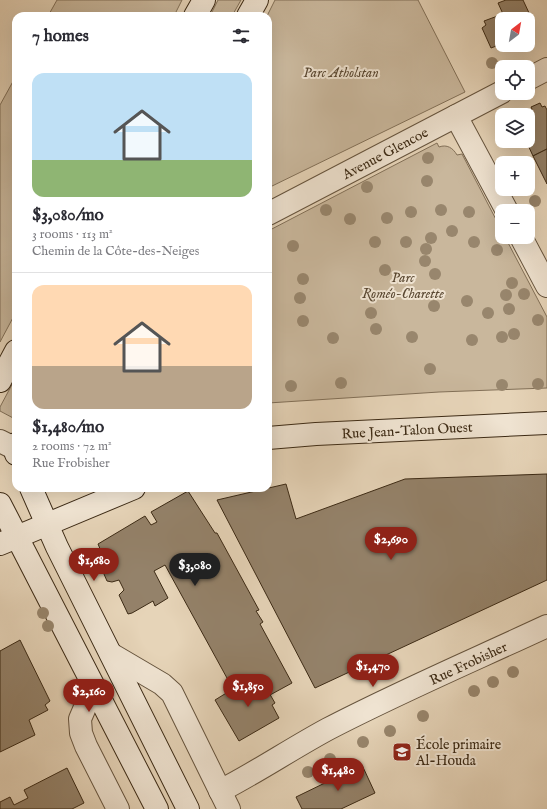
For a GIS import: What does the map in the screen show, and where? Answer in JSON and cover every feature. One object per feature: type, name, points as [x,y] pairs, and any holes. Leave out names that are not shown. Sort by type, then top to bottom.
[{"type":"street","points":[[198,12],[204,0]]},
{"type":"street","points":[[250,12],[257,0]]},
{"type":"street","points":[[535,75],[547,69]]},
{"type":"street","name":"Avenue Glencoe","points":[[272,212],[495,96]]},
{"type":"street","points":[[456,116],[503,204]]},
{"type":"street","points":[[525,244],[547,286]]},
{"type":"street","points":[[0,381],[12,358]]},
{"type":"street","name":"Rue Jean-Talon Ouest","points":[[272,438],[316,434],[547,423]]},
{"type":"street","points":[[23,492],[0,503],[9,541],[111,717],[157,809]]},
{"type":"street","points":[[34,492],[57,547],[188,809]]},
{"type":"street","points":[[9,541],[124,492]]},
{"type":"street","name":"Rue Frobisher","points":[[224,800],[242,780],[308,740],[349,718],[547,626]]},
{"type":"street","points":[[111,654],[162,684],[172,693],[224,800]]},
{"type":"street","points":[[96,692],[86,705],[80,719],[81,733],[118,809]]},
{"type":"green space","points":[[57,0],[182,0],[176,12],[50,12]]},
{"type":"green space","points":[[218,0],[241,0],[234,12],[212,12]]},
{"type":"green space","name":"Parc Atholstan","points":[[275,0],[418,0],[465,92],[272,186],[272,12],[269,12]]},
{"type":"green space","points":[[12,83],[12,320],[0,342],[0,105]]},
{"type":"green space","name":"Parc Roméo-Charette","points":[[437,143],[439,147],[450,147],[457,155],[462,154],[495,218],[495,244],[509,244],[547,317],[547,388],[439,392],[272,403],[272,229]]},
{"type":"green space","points":[[12,384],[12,417],[0,411],[0,407]]},
{"type":"building","points":[[506,0],[523,0],[529,12],[502,12],[498,3]]},
{"type":"building","points":[[495,17],[495,46],[491,48],[482,28],[486,25],[484,21]]},
{"type":"building","points":[[540,103],[542,107],[545,106],[547,110],[547,149],[533,156],[529,148],[535,148],[535,108],[531,107]]},
{"type":"building","points":[[547,149],[547,184],[535,160],[535,156],[533,156]]},
{"type":"building","points":[[547,474],[547,580],[315,688],[217,500],[252,492],[272,492],[272,487],[286,484],[296,519],[405,479]]},
{"type":"building","points":[[189,492],[215,533],[217,533],[259,610],[256,611],[263,622],[260,624],[292,683],[270,695],[268,691],[264,693],[254,676],[233,689],[165,565],[154,571],[168,598],[155,606],[153,601],[128,614],[119,595],[124,590],[119,580],[112,582],[107,581],[97,558],[101,551],[98,544],[145,516],[151,525],[157,522],[151,512]]},
{"type":"building","points":[[20,640],[50,701],[45,705],[48,710],[29,720],[35,735],[0,752],[0,651]]},
{"type":"building","points":[[254,676],[264,693],[268,691],[275,703],[272,705],[279,718],[239,741],[215,700]]},
{"type":"building","points":[[362,765],[375,793],[341,809],[302,809],[296,797]]},
{"type":"building","points":[[67,768],[84,803],[72,809],[0,809],[0,802],[10,797],[14,805],[28,798],[24,790]]},
{"type":"place","name":"École primaire Al-Houda","points":[[402,752]]}]
